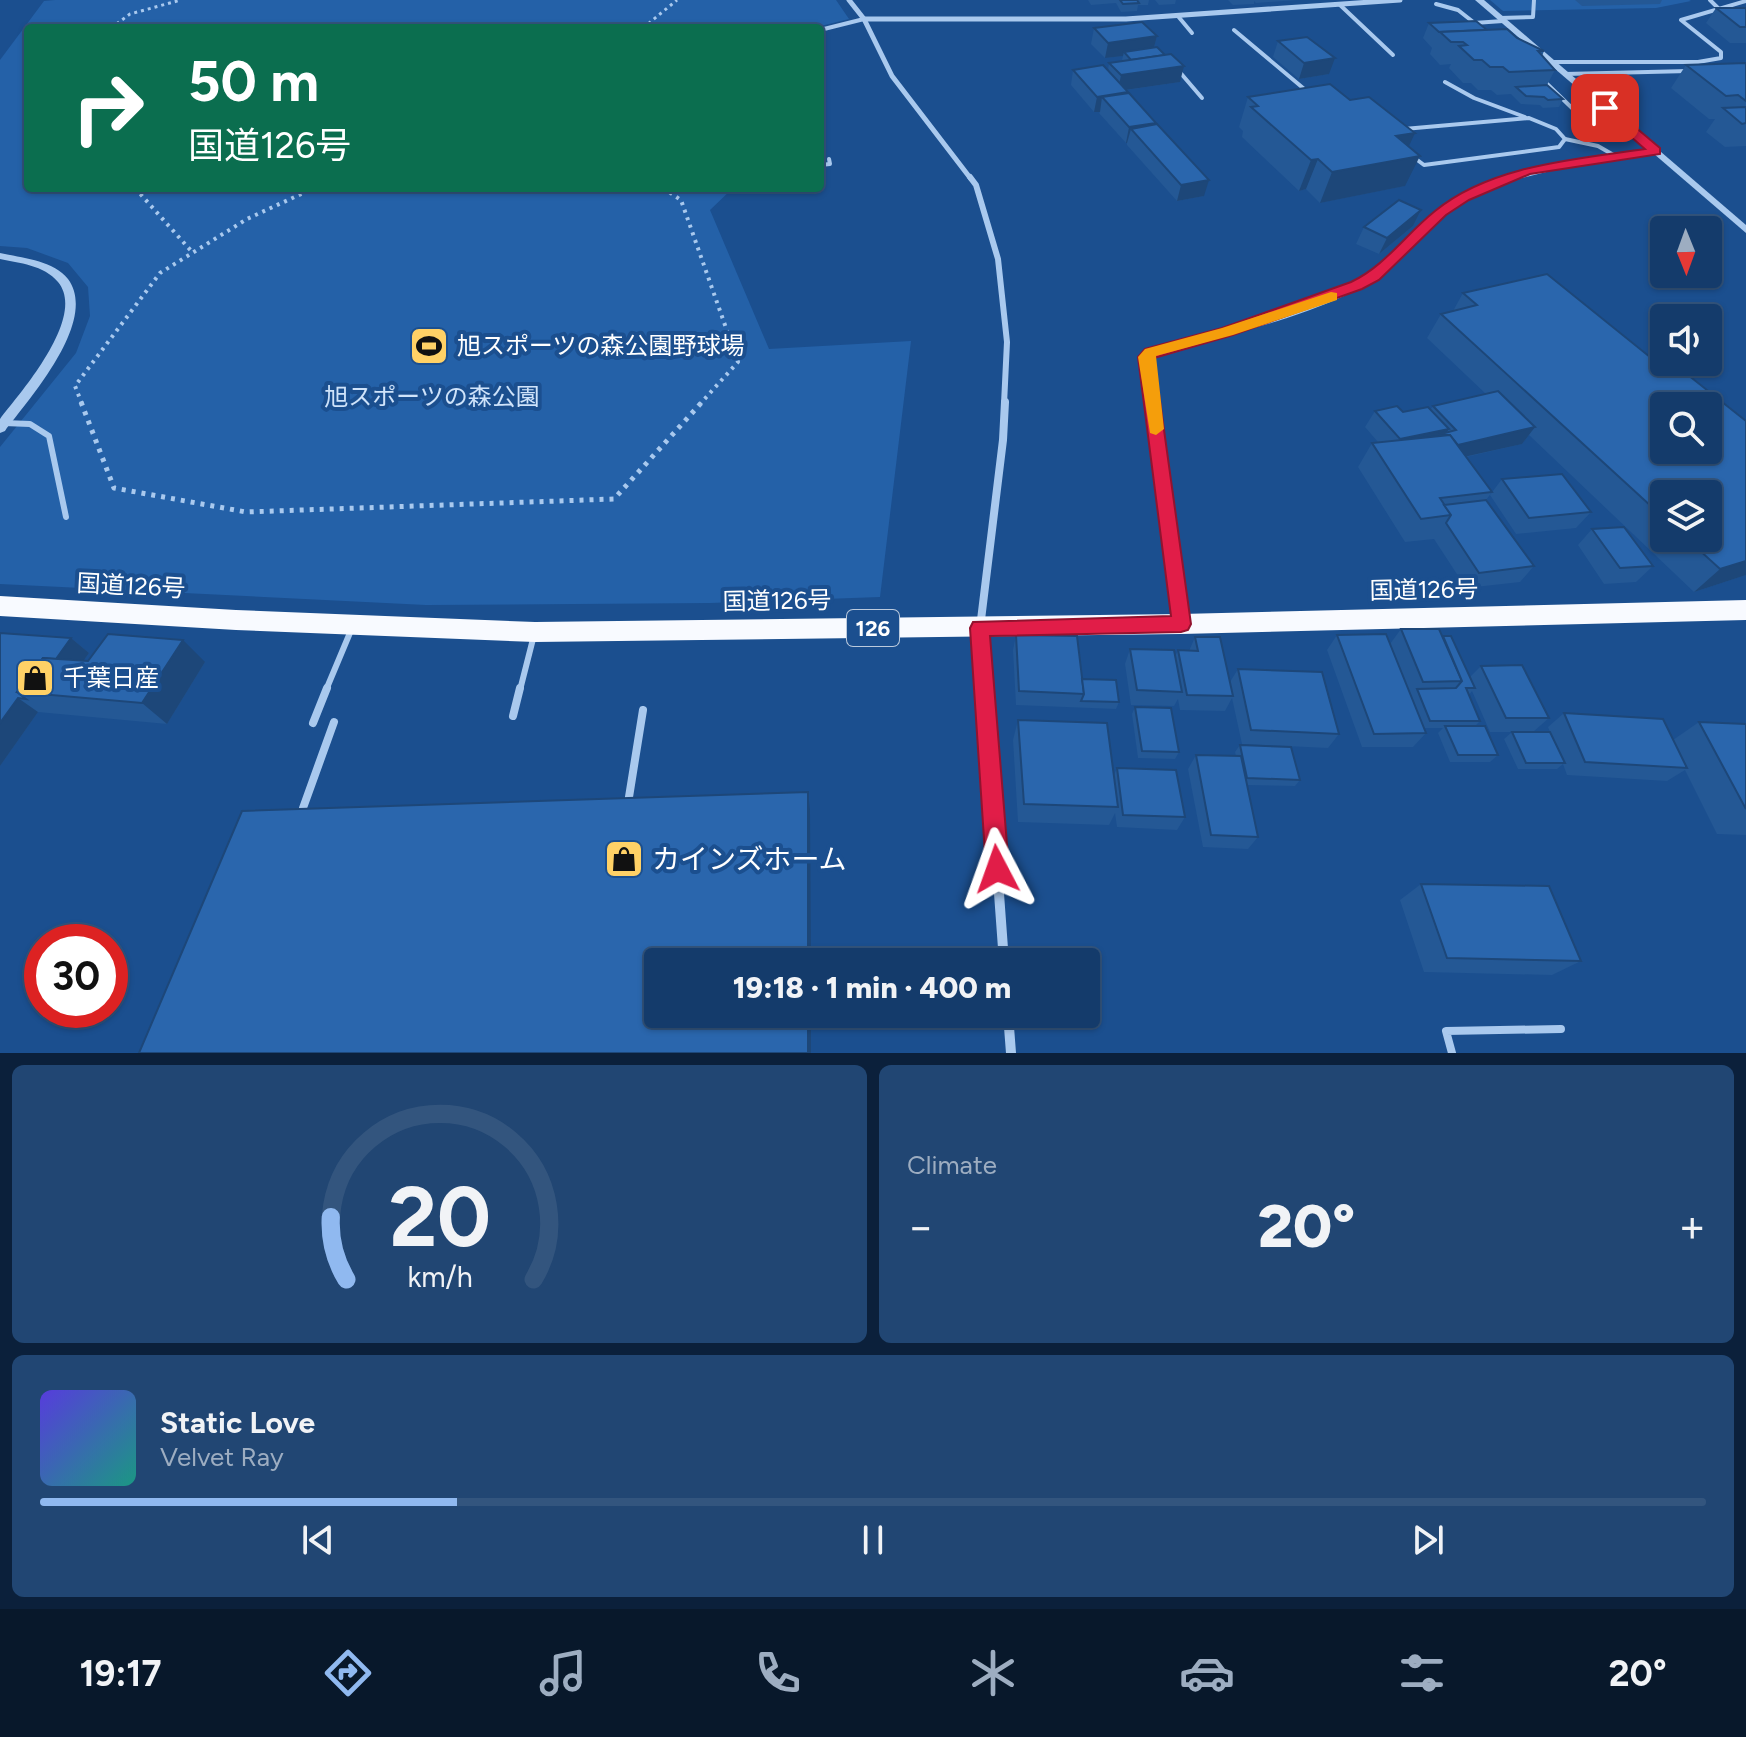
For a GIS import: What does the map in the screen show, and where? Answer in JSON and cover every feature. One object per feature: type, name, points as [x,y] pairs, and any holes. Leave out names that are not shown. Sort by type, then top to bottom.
[{"type":"highway","name":"国道126号","points":[[0,606],[535,632],[980,628],[1746,610]]},
{"type":"street","points":[[849,0],[864,19],[892,76],[976,185],[998,259],[1007,342],[1003,440],[980,628],[1003,948]]},
{"type":"street","points":[[864,19],[1126,19],[1400,0]]},
{"type":"street","points":[[1479,0],[1746,230]]},
{"type":"street","points":[[1181,624],[1146,357],[1150,352],[1227,331],[1339,294],[1374,277],[1441,212],[1464,198],[1527,171],[1655,151]]},
{"type":"street","points":[[0,256],[33,263],[52,272],[70,296],[71,314],[59,349],[2,426]]},
{"type":"street","points":[[1009,1028],[1011,1053]]},
{"type":"lane","points":[[1463,24],[1533,17],[1534,0]]},
{"type":"lane","points":[[1710,0],[1719,9]]},
{"type":"lane","points":[[1551,62],[1698,62],[1721,58],[1721,52],[1681,20],[1746,1]]},
{"type":"lane","points":[[1339,4],[1393,55]]},
{"type":"lane","points":[[1436,4],[1458,10],[1487,33]]},
{"type":"lane","points":[[1177,15],[1192,33]]},
{"type":"lane","points":[[824,29],[864,19]]},
{"type":"lane","points":[[1234,30],[1320,102]]},
{"type":"lane","points":[[1171,63],[1202,98]]},
{"type":"lane","points":[[1565,74],[1701,71]]},
{"type":"lane","points":[[1536,74],[1572,108],[1625,124]]},
{"type":"lane","points":[[1445,82],[1474,98],[1556,129],[1565,139],[1598,146],[1617,157]]},
{"type":"lane","points":[[1395,129],[1529,118]]},
{"type":"lane","points":[[1402,148],[1424,165],[1559,147],[1565,139]]},
{"type":"lane","points":[[824,165],[830,164],[829,159]]},
{"type":"lane","points":[[2,426],[30,424],[49,436],[66,517]]},
{"type":"lane","points":[[313,723],[353,624]]},
{"type":"lane","points":[[513,716],[535,632]]},
{"type":"lane","points":[[629,797],[643,710]]},
{"type":"lane","points":[[303,808],[334,722]]},
{"type":"lane","points":[[1452,1053],[1446,1031],[1561,1029]]},
{"type":"path","points":[[116,24],[130,14],[181,0]]},
{"type":"path","points":[[648,24],[677,0]]},
{"type":"path","points":[[139,192],[193,253]]},
{"type":"path","points":[[305,192],[247,219],[160,273],[75,386],[114,488],[246,512],[614,499],[738,362],[681,200],[669,192]]},
{"type":"green space","name":"旭スポーツの森公園","points":[[836,0],[849,19],[824,25],[27,24],[44,1]]},
{"type":"green space","points":[[1490,0],[1691,1],[1656,8],[1503,11]]},
{"type":"green space","name":"旭スポーツの森公園","points":[[24,28],[24,192],[729,192],[710,210],[769,349],[911,341],[880,597],[710,603],[426,605],[0,584],[0,447],[76,353],[90,316],[88,287],[68,263],[27,248],[0,246],[0,60]]},
{"type":"building","points":[[1120,0],[1137,0],[1139,3],[1123,4]]},
{"type":"building","points":[[1716,8],[1746,8],[1746,27],[1740,27]]},
{"type":"building","points":[[1476,21],[1487,30],[1439,32],[1429,23]]},
{"type":"building","points":[[1142,22],[1157,36],[1108,43],[1094,28]]},
{"type":"building","points":[[1507,29],[1517,38],[1544,51],[1538,51],[1555,70],[1509,72],[1503,67],[1490,67],[1482,60],[1474,60],[1459,46],[1467,45],[1463,42],[1451,42],[1440,32]]},
{"type":"building","points":[[1307,37],[1335,58],[1304,63],[1278,41]]},
{"type":"building","points":[[1157,47],[1165,55],[1131,60],[1124,52]]},
{"type":"building","points":[[1171,54],[1184,66],[1121,75],[1109,63]]},
{"type":"building","points":[[1746,63],[1746,101],[1738,95],[1726,96],[1686,65]]},
{"type":"building","points":[[1103,65],[1128,92],[1097,97],[1073,70]]},
{"type":"building","points":[[1330,84],[1350,100],[1369,97],[1415,133],[1396,136],[1420,156],[1332,172],[1318,159],[1311,160],[1251,107],[1258,106],[1248,97]]},
{"type":"building","points":[[1547,85],[1563,99],[1526,96],[1516,87]]},
{"type":"building","points":[[1129,93],[1156,123],[1129,127],[1102,97]]},
{"type":"building","points":[[1746,107],[1746,123],[1742,124],[1723,108]]},
{"type":"building","points":[[1157,124],[1209,180],[1181,185],[1131,129]]},
{"type":"building","points":[[1399,200],[1421,210],[1387,238],[1364,227]]},
{"type":"building","points":[[1547,274],[1650,357],[1650,376],[1689,376],[1709,392],[1650,392],[1650,464],[1722,464],[1722,402],[1746,421],[1746,561],[1720,569],[1701,552],[1722,552],[1722,480],[1650,480],[1650,505],[1441,314],[1477,305],[1463,293]]},
{"type":"building","points":[[1498,391],[1535,427],[1458,445],[1450,435],[1441,434],[1456,430],[1433,406]]},
{"type":"building","points":[[1397,406],[1403,412],[1428,407],[1449,429],[1400,439],[1375,411]]},
{"type":"building","points":[[1450,435],[1492,492],[1440,498],[1451,515],[1421,519],[1372,443]]},
{"type":"building","points":[[1562,474],[1591,512],[1529,518],[1502,479]]},
{"type":"building","points":[[1486,500],[1534,566],[1479,573],[1446,523],[1451,515],[1444,505]]},
{"type":"building","points":[[1624,527],[1653,566],[1620,568],[1592,529]]},
{"type":"building","points":[[1401,629],[1439,629],[1462,681],[1423,682]]},
{"type":"building","points":[[0,633],[71,638],[56,659],[43,658],[17,692],[26,699],[18,698],[0,723]]},
{"type":"building","points":[[108,634],[183,640],[142,703],[17,692],[43,658],[88,661]]},
{"type":"building","points":[[1386,634],[1426,733],[1374,734],[1337,635]]},
{"type":"building","points":[[1016,635],[1077,636],[1084,694],[1019,691]]},
{"type":"building","points":[[1443,636],[1451,636],[1475,688],[1466,688],[1480,721],[1430,721],[1417,689],[1456,688],[1462,681]]},
{"type":"building","points":[[1195,637],[1220,637],[1233,696],[1187,695],[1178,650],[1198,651]]},
{"type":"building","points":[[1130,649],[1174,650],[1182,692],[1137,690]]},
{"type":"building","points":[[1522,665],[1549,718],[1506,718],[1481,666]]},
{"type":"building","points":[[1238,669],[1322,672],[1339,734],[1251,730]]},
{"type":"building","points":[[1082,679],[1116,680],[1119,702],[1081,701],[1084,694]]},
{"type":"building","points":[[1135,707],[1171,708],[1179,752],[1142,751]]},
{"type":"building","points":[[1564,713],[1663,719],[1687,768],[1585,762]]},
{"type":"building","points":[[1018,720],[1107,723],[1118,807],[1024,804]]},
{"type":"building","points":[[1699,722],[1746,724],[1746,809]]},
{"type":"building","points":[[1445,726],[1485,726],[1498,755],[1458,755]]},
{"type":"building","points":[[1512,732],[1550,732],[1565,763],[1526,763]]},
{"type":"building","points":[[1240,745],[1291,747],[1300,780],[1247,778]]},
{"type":"building","points":[[1196,755],[1241,756],[1258,837],[1211,835]]},
{"type":"building","points":[[1117,768],[1176,770],[1185,817],[1123,815]]},
{"type":"building","points":[[808,792],[808,948],[644,948],[644,1028],[808,1028],[808,1053],[139,1053],[242,811]]},
{"type":"building","points":[[1421,884],[1549,886],[1581,961],[1447,958]]},
{"type":"slow traffic","points":[[1156,429],[1146,357],[1150,352],[1331,297]]},
{"type":"place","name":"旭スポーツの森公園野球場","points":[[429,346]]},
{"type":"place","name":"千葉日産","points":[[35,678]]},
{"type":"place","name":"カインズホーム","points":[[624,859]]},
{"type":"route","points":[[997,869],[980,628],[1181,624],[1146,357],[1150,352],[1227,331],[1357,286],[1374,277],[1441,212],[1464,198],[1527,171],[1655,151],[1605,108]]}]
